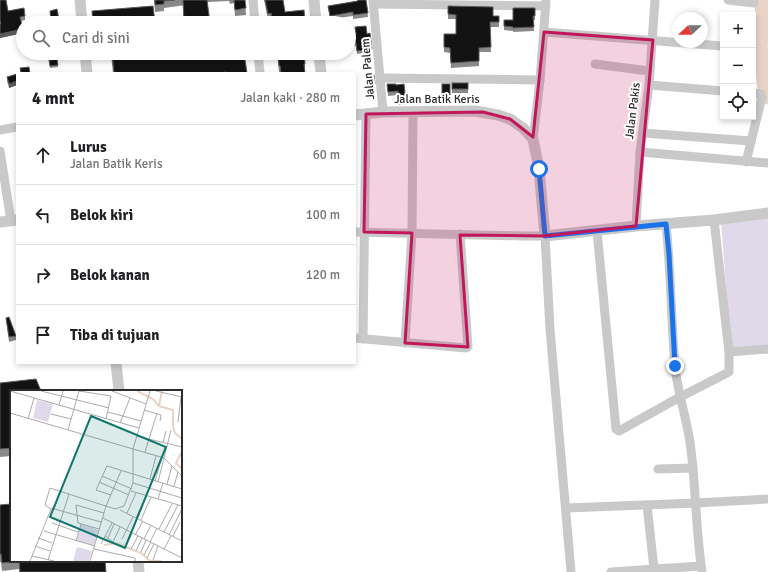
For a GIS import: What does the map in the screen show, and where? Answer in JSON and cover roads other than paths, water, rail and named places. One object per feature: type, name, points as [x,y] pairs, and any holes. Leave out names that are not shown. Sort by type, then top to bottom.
[{"type":"street","points":[[80,0],[81,16]]},
{"type":"street","points":[[253,0],[254,16]]},
{"type":"street","points":[[314,0],[315,16]]},
{"type":"street","name":"Jalan Pakis","points":[[636,226],[640,152],[649,85],[655,0]]},
{"type":"street","points":[[728,0],[754,3]]},
{"type":"street","points":[[374,2],[546,3],[540,80],[533,139],[539,169],[545,236],[550,329],[571,572]]},
{"type":"street","name":"Jalan Palem","points":[[374,2],[383,112]]},
{"type":"street","points":[[544,32],[720,46]]},
{"type":"street","points":[[86,60],[87,72]]},
{"type":"street","points":[[259,60],[260,72]]},
{"type":"street","points":[[320,60],[321,72]]},
{"type":"street","points":[[595,64],[649,72]]},
{"type":"street","points":[[381,78],[540,80]]},
{"type":"street","points":[[649,85],[720,91]]},
{"type":"street","points":[[746,162],[762,97],[761,94],[756,93]]},
{"type":"street","name":"Jalan Batik Keris","points":[[360,115],[383,112],[475,111],[498,115],[510,119],[518,124],[533,139]]},
{"type":"street","points":[[406,343],[412,233],[413,112]]},
{"type":"street","points":[[360,115],[359,339],[468,347],[460,234]]},
{"type":"street","points":[[0,130],[16,127]]},
{"type":"street","points":[[643,133],[751,141]]},
{"type":"street","points":[[0,151],[9,221]]},
{"type":"street","points":[[640,152],[768,163]]},
{"type":"street","points":[[359,232],[545,236],[636,226],[714,220],[768,213]]},
{"type":"street","points":[[597,231],[616,430],[620,431],[680,397],[729,372],[714,220]]},
{"type":"street","points":[[611,572],[654,569],[702,569],[693,468],[687,421],[680,397],[675,366],[666,224]]},
{"type":"street","points":[[728,352],[768,349]]},
{"type":"street","points":[[116,364],[119,390]]},
{"type":"street","points":[[658,469],[693,468]]},
{"type":"street","points":[[566,508],[768,499]]},
{"type":"street","points":[[648,505],[654,569]]},
{"type":"street","points":[[138,562],[139,572]]},
{"type":"waterway","points":[[762,0],[763,28],[760,45],[766,95],[768,97]]}]
